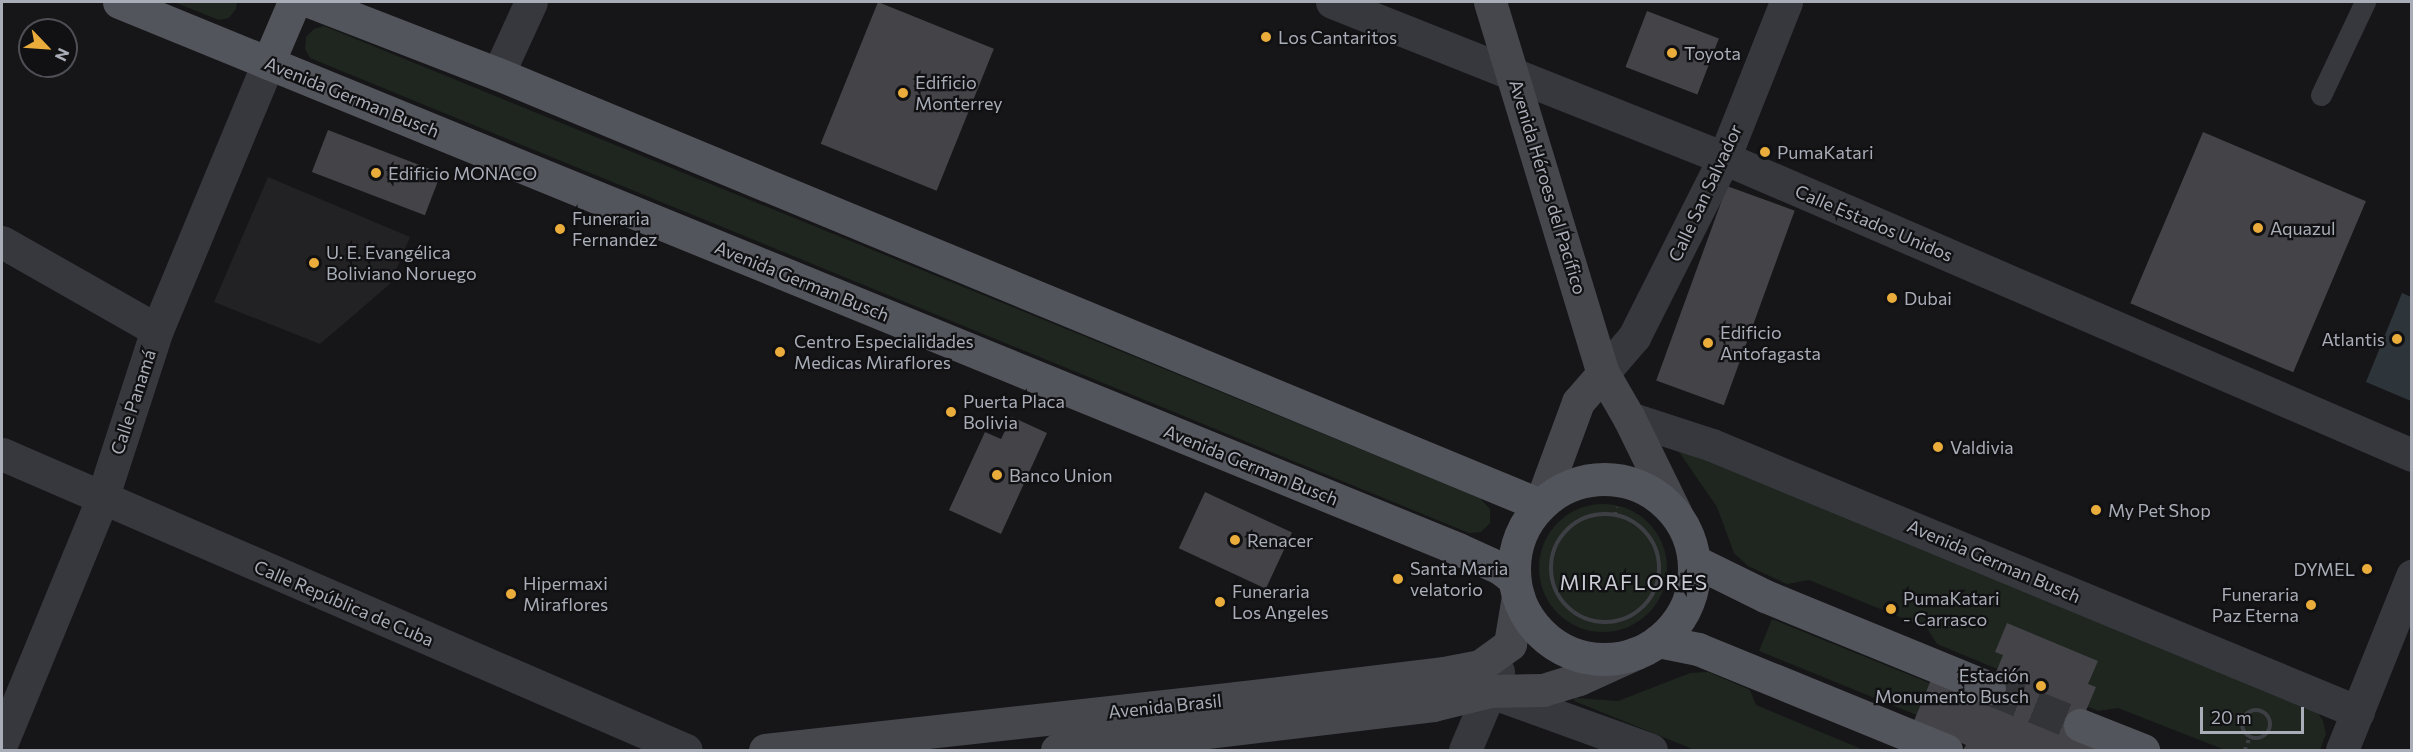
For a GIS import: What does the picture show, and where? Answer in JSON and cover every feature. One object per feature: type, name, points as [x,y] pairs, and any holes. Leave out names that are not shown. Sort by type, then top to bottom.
[{"type":"main road","name":"Avenida German Busch","points":[[119,2],[1458,549],[1500,568],[1516,588]]},
{"type":"main road","points":[[268,63],[294,2]]},
{"type":"main road","points":[[312,2],[498,74],[1540,505]]},
{"type":"main road","name":"Avenida Héroes del Pacífico","points":[[1490,2],[1515,75],[1603,373],[1629,418],[1675,512]]},
{"type":"main road","points":[[1510,644],[1518,539],[1540,505],[1578,402],[1603,373]]},
{"type":"main road","points":[[1540,505],[1557,491],[1576,483],[1611,478],[1651,490],[1675,512],[1688,535],[1694,561],[1693,583],[1687,605],[1675,626],[1647,647]]},
{"type":"main road","points":[[1694,561],[1765,596],[1989,688]]},
{"type":"main road","points":[[1516,588],[1534,626],[1548,641],[1565,651],[1588,658],[1647,647],[1698,649],[1946,750]]},
{"type":"main road","name":"Avenida Brasil","points":[[1061,750],[1480,666],[1510,644]]},
{"type":"main road","name":"Avenida Brasil","points":[[765,750],[918,742],[1062,717],[1433,705],[1490,691],[1543,690],[1579,679],[1647,647]]},
{"type":"main road","points":[[1061,750],[1062,717]]},
{"type":"main road","points":[[2080,725],[2143,750]]},
{"type":"street","points":[[498,74],[531,2]]},
{"type":"street","name":"Calle Estados Unidos","points":[[1332,2],[1724,158],[2412,455]]},
{"type":"street","name":"Calle San Salvador","points":[[1603,373],[1634,337],[1724,158],[1786,2]]},
{"type":"street","name":"Calle Panamá","points":[[2,741],[102,499],[157,330],[268,63]]},
{"type":"street","points":[[2,242],[157,330]]},
{"type":"street","name":"Avenida German Busch","points":[[1629,418],[1712,445],[2358,712]]},
{"type":"street","name":"Calle República de Cuba","points":[[2,454],[686,750]]},
{"type":"street","points":[[2342,750],[2412,576]]},
{"type":"street","points":[[1465,750],[1510,644]]},
{"type":"street","points":[[1490,691],[1651,750]]},
{"type":"lane","points":[[2321,95],[2365,2]]},
{"type":"path","points":[[1615,515],[1617,507]]},
{"type":"path","points":[[1615,515],[1631,520],[1648,533],[1658,553],[1660,574],[1653,594],[1640,611],[1621,621],[1600,623],[1579,617],[1563,603],[1552,585],[1551,553],[1556,542],[1571,526],[1590,516],[1615,515]]},
{"type":"path","points":[[2261,711],[2268,716],[2269,729],[2258,738],[2250,736],[2243,729],[2242,721],[2248,712],[2261,711]]},
{"type":"path","points":[[2245,750],[2250,736]]},
{"type":"shaded area","points":[[174,2],[237,2],[236,9],[229,18],[219,20]]},
{"type":"shaded area","points":[[324,26],[1480,498],[1490,509],[1490,523],[1481,532],[1469,533],[310,58],[305,49],[306,37],[314,29]]},
{"type":"shaded area","name":"U. E. Evangélica Boliviano Noruego","points":[[268,177],[410,237],[390,284],[320,344],[214,302]]},
{"type":"shaded area","name":"Atlantis","points":[[2402,293],[2411,297],[2411,401],[2366,382]]},
{"type":"shaded area","points":[[1681,450],[2316,710],[2323,721],[2326,734],[2320,750],[2225,750],[2118,708],[2098,711],[1937,644],[1927,628],[1809,580],[1787,584],[1748,566],[1734,553],[1717,507],[1679,452]]},
{"type":"shaded area","points":[[1603,504],[1627,509],[1648,523],[1662,544],[1667,568],[1662,592],[1648,613],[1627,627],[1603,632],[1579,627],[1558,613],[1544,592],[1539,568],[1544,544],[1558,523],[1579,509]]},
{"type":"shaded area","points":[[1772,619],[2094,750],[2003,750],[1759,651]]},
{"type":"shaded area","points":[[1708,672],[1750,690],[1756,705],[1864,750],[1695,750],[1574,701],[1575,698],[1618,701],[1690,673]]},
{"type":"building","name":"Edificio Monterrey","points":[[878,2],[994,49],[937,191],[821,144]]},
{"type":"building","name":"Toyota","points":[[1647,11],[1719,39],[1697,95],[1625,67]]},
{"type":"building","name":"Edificio MONACO","points":[[328,130],[441,173],[425,215],[312,172]]},
{"type":"building","name":"Aquazul","points":[[2203,132],[2366,201],[2293,372],[2130,303]]},
{"type":"building","points":[[1727,186],[1795,211],[1724,405],[1656,381]]},
{"type":"building","name":"Banco Union","points":[[1012,417],[1047,433],[1001,534],[949,510],[985,432],[1001,439]]},
{"type":"building","name":"Renacer","points":[[1205,492],[1292,533],[1266,589],[1179,548]]},
{"type":"building","name":"Estación Monumento Busch","points":[[2007,623],[2098,661],[2088,684],[2096,687],[2080,725],[2102,750],[1963,750],[1966,745],[1913,723],[1931,680],[1984,702],[2003,655],[1995,652]]},
{"type":"tunnel","points":[[1989,688],[2080,725]]},
{"type":"place","name":"Los Cantaritos","points":[[1266,37]]},
{"type":"place","name":"Toyota","points":[[1672,53]]},
{"type":"place","name":"Edificio Monterrey","points":[[903,93]]},
{"type":"place","name":"PumaKatari","points":[[1765,152]]},
{"type":"place","name":"Edificio MONACO","points":[[376,173]]},
{"type":"place","name":"Aquazul","points":[[2258,228]]},
{"type":"place","name":"Funeraria Fernandez","points":[[560,229]]},
{"type":"place","name":"U. E. Evangélica Boliviano Noruego","points":[[314,263]]},
{"type":"place","name":"Dubai","points":[[1892,298]]},
{"type":"place","name":"Atlantis","points":[[2397,339]]},
{"type":"place","name":"Edificio Antofagasta","points":[[1708,343]]},
{"type":"place","name":"Centro Especialidades Medicas Miraflores","points":[[780,352]]},
{"type":"place","name":"Puerta Placa Bolivia","points":[[951,412]]},
{"type":"place","name":"Valdivia","points":[[1938,447]]},
{"type":"place","name":"Banco Union","points":[[997,475]]},
{"type":"place","name":"My Pet Shop","points":[[2096,510]]},
{"type":"place","name":"Renacer","points":[[1235,540]]},
{"type":"place","name":"DYMEL","points":[[2367,569]]},
{"type":"place","name":"Santa Maria velatorio","points":[[1398,579]]},
{"type":"place","name":"Hipermaxi Miraflores","points":[[511,594]]},
{"type":"place","name":"Funeraria Los Angeles","points":[[1220,602]]},
{"type":"place","name":"Funeraria Paz Eterna","points":[[2311,605]]},
{"type":"place","name":"PumaKatari - Carrasco","points":[[1891,609]]},
{"type":"place","name":"Estación Monumento Busch","points":[[2041,686]]},
{"type":"district","name":"MIRAFLORES","points":[[1634,582]]}]
